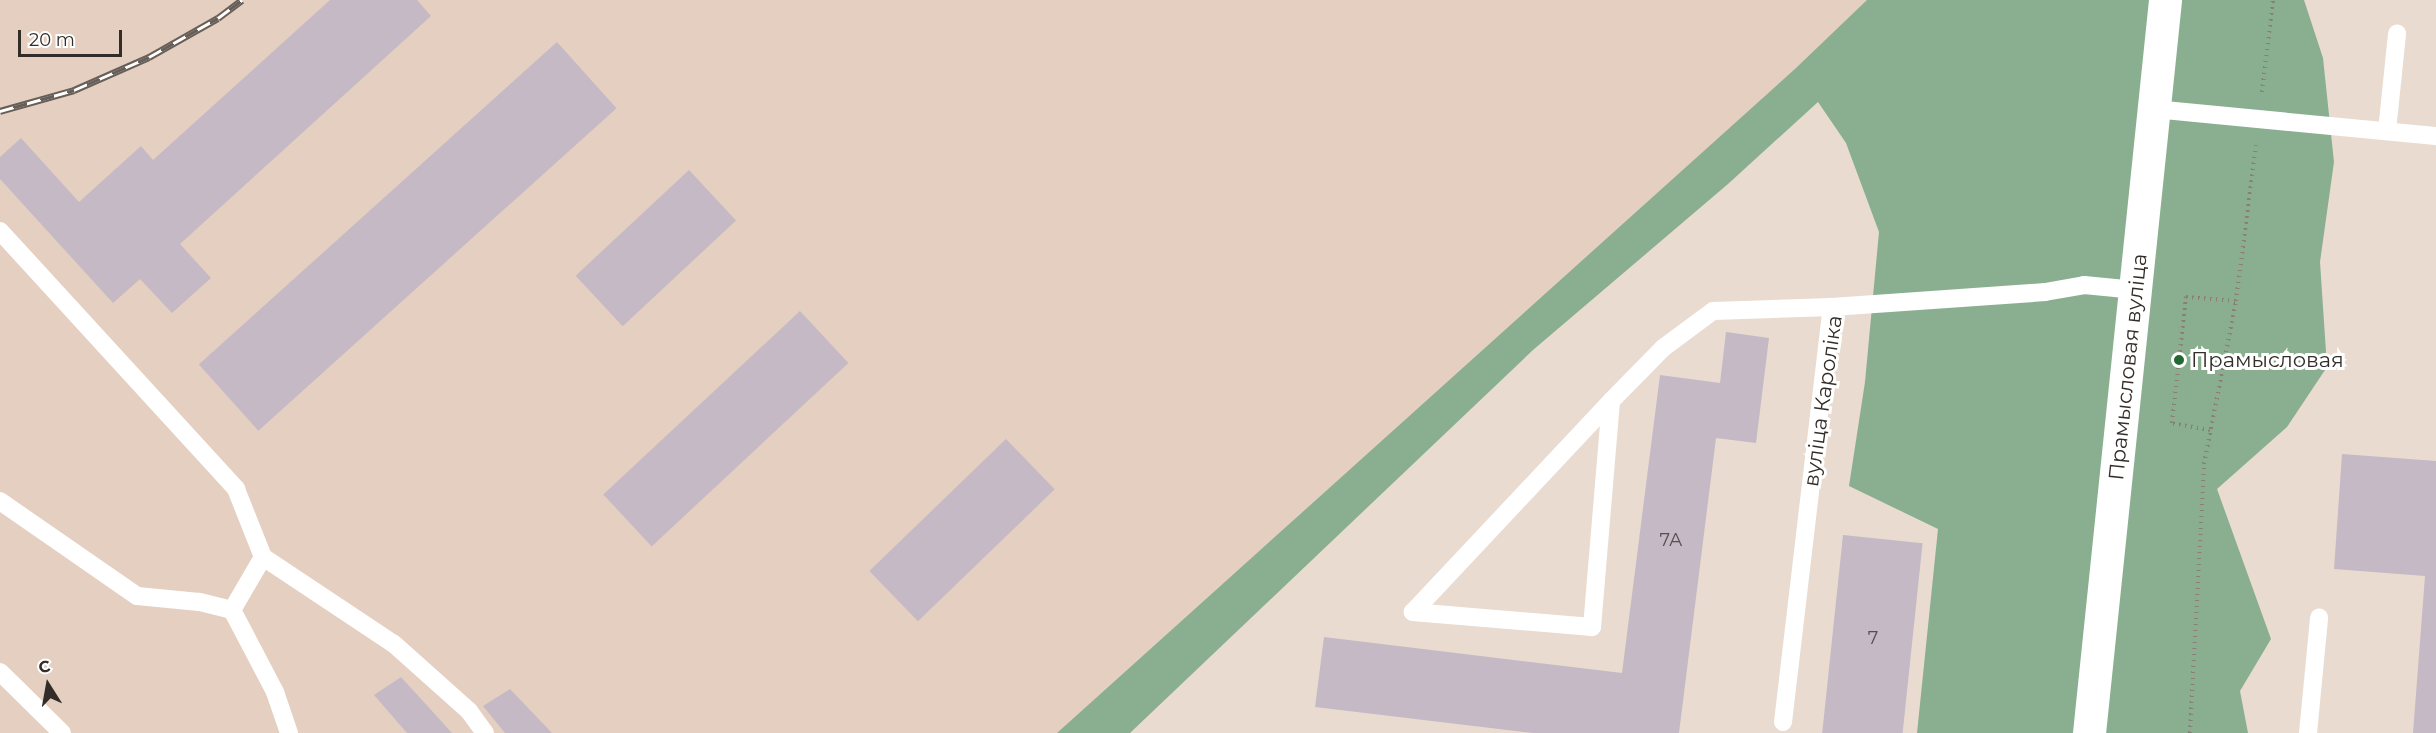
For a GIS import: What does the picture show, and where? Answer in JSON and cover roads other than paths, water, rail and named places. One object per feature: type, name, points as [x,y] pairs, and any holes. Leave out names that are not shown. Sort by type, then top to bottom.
[{"type":"main road","name":"Прамысловая вуліца","points":[[2089,733],[2165,0]]},
{"type":"lane","points":[[2387,131],[2397,34]]},
{"type":"lane","points":[[2154,109],[2436,136]]},
{"type":"lane","points":[[0,231],[236,489],[263,557],[394,644],[469,711],[485,733]]},
{"type":"lane","name":"вуліца Кароліка","points":[[1783,722],[1832,307],[2045,292],[2084,285],[2136,291]]},
{"type":"lane","points":[[1611,401],[1592,627],[1413,612],[1611,401],[1663,348],[1713,311],[1832,307]]},
{"type":"lane","points":[[0,501],[137,596],[199,602],[232,610],[275,692],[289,733]]},
{"type":"lane","points":[[232,610],[263,557]]},
{"type":"lane","points":[[2308,733],[2319,618]]},
{"type":"lane","points":[[0,672],[62,733]]},
{"type":"railway","points":[[0,111],[74,90],[149,57],[218,18],[242,0]]},
{"type":"place","name":"Прамысловая","points":[[2179,360]]}]
